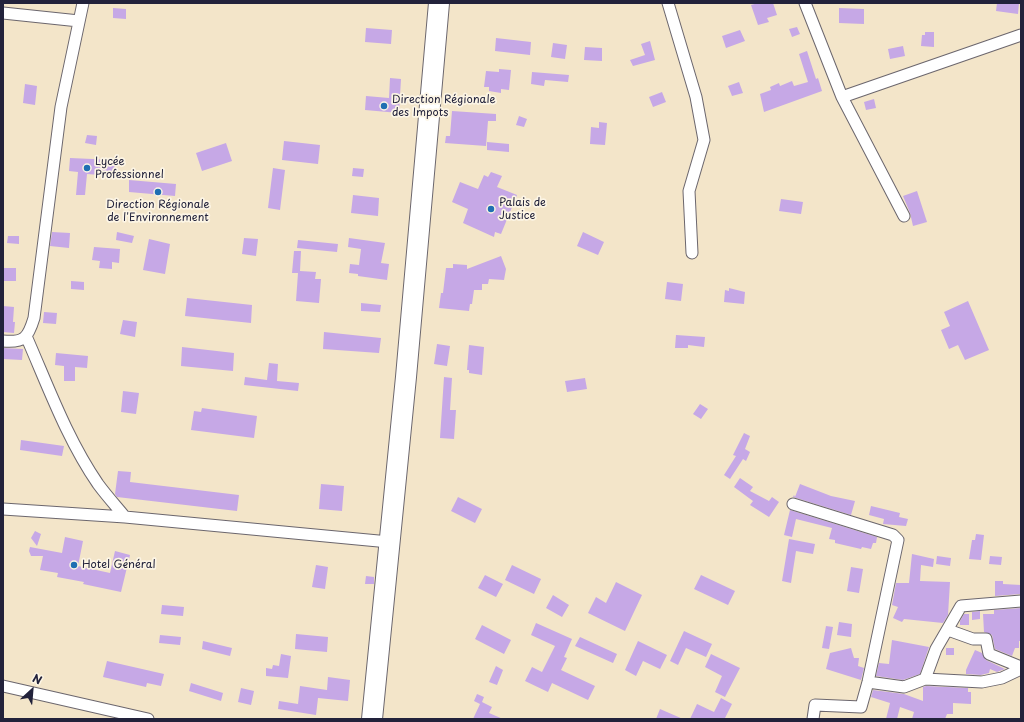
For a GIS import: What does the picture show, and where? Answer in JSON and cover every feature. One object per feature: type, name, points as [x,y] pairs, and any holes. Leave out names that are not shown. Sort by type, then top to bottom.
[{"type":"highway","points":[[384,719],[429,173],[439,3]]},
{"type":"highway","points":[[429,173],[451,3]]},
{"type":"highway","points":[[372,719],[389,542],[411,377]]},
{"type":"street","points":[[3,341],[17,342],[26,336],[34,318],[61,107],[83,3]]},
{"type":"street","points":[[668,3],[696,97],[704,140],[689,191],[692,253]]},
{"type":"street","points":[[805,3],[842,97],[904,216]]},
{"type":"street","points":[[3,13],[80,22]]},
{"type":"street","points":[[842,97],[1021,35]]},
{"type":"street","points":[[26,336],[52,395],[85,463],[98,484],[125,517]]},
{"type":"street","points":[[793,504],[892,535],[898,540],[868,682],[861,707],[816,705],[813,719]]},
{"type":"street","points":[[3,508],[125,517],[389,542]]},
{"type":"street","points":[[925,679],[936,648],[962,606],[1021,601]]},
{"type":"street","points":[[948,630],[973,639],[986,639],[989,654],[1021,668]]},
{"type":"street","points":[[868,682],[904,687],[925,679],[982,682],[1002,678],[1021,668]]},
{"type":"street","points":[[3,686],[148,719]]},
{"type":"building","points":[[758,3],[773,3],[777,15],[767,18],[769,22],[758,25],[751,5]]},
{"type":"building","points":[[997,3],[1019,3],[1018,14],[996,11]]},
{"type":"building","points":[[113,8],[126,9],[126,19],[113,18]]},
{"type":"building","points":[[839,8],[864,9],[864,24],[839,23]]},
{"type":"building","points":[[797,27],[800,34],[792,37],[789,29]]},
{"type":"building","points":[[366,28],[392,30],[391,44],[365,42]]},
{"type":"building","points":[[740,30],[745,41],[726,48],[722,36]]},
{"type":"building","points":[[925,32],[934,32],[934,47],[921,46],[922,35],[925,35]]},
{"type":"building","points":[[496,38],[531,42],[530,55],[495,51]]},
{"type":"building","points":[[650,41],[655,60],[633,66],[630,60],[645,55],[641,44]]},
{"type":"building","points":[[553,43],[567,45],[565,59],[551,57]]},
{"type":"building","points":[[903,46],[905,56],[890,59],[888,49]]},
{"type":"building","points":[[585,47],[602,48],[602,61],[584,60]]},
{"type":"building","points":[[807,51],[816,79],[818,78],[822,91],[764,112],[760,94],[771,90],[770,87],[779,83],[780,86],[792,81],[794,86],[808,82],[799,54]]},
{"type":"building","points":[[499,69],[511,70],[509,90],[501,89],[501,93],[489,91],[489,87],[484,87],[486,71],[499,72]]},
{"type":"building","points":[[532,72],[569,75],[568,82],[545,80],[544,86],[531,84]]},
{"type":"building","points":[[390,78],[401,79],[399,113],[365,110],[366,96],[389,98]]},
{"type":"building","points":[[739,82],[743,93],[732,96],[728,86]]},
{"type":"building","points":[[25,84],[37,86],[35,105],[23,103]]},
{"type":"building","points":[[662,92],[666,102],[653,107],[649,97]]},
{"type":"building","points":[[874,99],[876,108],[866,110],[864,102]]},
{"type":"building","points":[[452,111],[496,114],[496,121],[488,121],[486,146],[445,143],[446,136],[450,136]]},
{"type":"building","points":[[519,116],[527,119],[524,127],[516,125]]},
{"type":"building","points":[[599,122],[607,123],[605,145],[590,144],[591,127],[599,128]]},
{"type":"building","points":[[87,135],[97,136],[96,145],[85,143]]},
{"type":"building","points":[[284,141],[320,145],[318,164],[282,160]]},
{"type":"building","points":[[487,142],[509,144],[509,152],[487,150]]},
{"type":"building","points":[[226,143],[232,161],[202,171],[196,153]]},
{"type":"building","points":[[70,158],[115,160],[114,176],[87,174],[85,195],[76,195],[78,172],[69,171]]},
{"type":"building","points":[[273,168],[285,170],[280,210],[268,208]]},
{"type":"building","points":[[353,168],[364,169],[363,177],[352,176]]},
{"type":"building","points":[[491,172],[502,176],[497,187],[517,195],[501,234],[495,232],[494,237],[463,223],[468,209],[452,202],[460,182],[478,189],[484,175],[488,177]]},
{"type":"building","points":[[129,180],[176,184],[175,196],[129,192]]},
{"type":"building","points":[[917,191],[927,222],[913,226],[910,213],[903,196]]},
{"type":"building","points":[[353,195],[379,198],[378,216],[351,213]]},
{"type":"building","points":[[781,199],[803,202],[801,214],[779,211]]},
{"type":"building","points":[[52,232],[70,233],[69,248],[50,246]]},
{"type":"building","points":[[117,232],[134,236],[132,243],[116,240]]},
{"type":"building","points":[[583,232],[604,242],[598,255],[577,246]]},
{"type":"building","points":[[8,236],[19,236],[19,244],[7,243]]},
{"type":"building","points":[[244,238],[258,239],[256,256],[242,254]]},
{"type":"building","points":[[349,238],[385,243],[381,263],[389,264],[387,280],[358,276],[358,274],[349,273],[350,264],[359,265],[361,249],[348,247]]},
{"type":"building","points":[[149,239],[170,244],[165,274],[143,270]]},
{"type":"building","points":[[298,240],[338,244],[337,252],[297,248]]},
{"type":"building","points":[[94,247],[120,249],[119,263],[112,262],[112,269],[99,268],[100,261],[92,260]]},
{"type":"building","points":[[294,251],[301,251],[300,271],[316,272],[315,279],[321,279],[319,303],[296,301],[298,273],[292,273]]},
{"type":"building","points":[[501,256],[506,269],[504,280],[489,279],[488,284],[482,284],[482,290],[474,290],[472,304],[470,304],[469,311],[439,308],[441,293],[443,293],[446,268],[453,268],[453,264],[467,265],[467,269]]},
{"type":"building","points":[[3,268],[16,268],[16,281],[3,281]]},
{"type":"building","points":[[71,281],[84,282],[84,290],[71,289]]},
{"type":"building","points":[[667,282],[683,284],[681,301],[665,299]]},
{"type":"building","points":[[729,288],[745,292],[744,304],[724,302],[725,290],[729,291]]},
{"type":"building","points":[[187,298],[252,305],[251,323],[185,316]]},
{"type":"building","points":[[968,301],[989,350],[965,360],[958,345],[949,349],[941,330],[950,326],[944,312]]},
{"type":"building","points":[[361,303],[381,305],[380,312],[361,311]]},
{"type":"building","points":[[3,306],[14,307],[14,333],[3,332]]},
{"type":"building","points":[[44,312],[57,313],[56,324],[43,323]]},
{"type":"building","points":[[123,320],[137,322],[135,337],[120,334]]},
{"type":"building","points":[[324,332],[381,338],[379,353],[323,349]]},
{"type":"building","points":[[676,335],[705,337],[704,347],[688,345],[688,348],[675,348]]},
{"type":"building","points":[[437,344],[450,346],[447,366],[434,364]]},
{"type":"building","points":[[469,345],[484,347],[482,375],[469,373],[469,370],[467,370]]},
{"type":"building","points":[[182,347],[234,353],[233,371],[181,366]]},
{"type":"building","points":[[3,348],[23,349],[22,360],[3,359]]},
{"type":"building","points":[[56,353],[88,356],[87,368],[75,367],[75,381],[64,381],[64,366],[55,365]]},
{"type":"building","points":[[269,363],[278,364],[277,381],[299,383],[298,391],[244,385],[245,377],[267,380]]},
{"type":"building","points":[[444,377],[452,378],[450,410],[456,410],[454,439],[440,438]]},
{"type":"building","points":[[585,378],[587,389],[567,392],[565,381]]},
{"type":"building","points":[[123,391],[139,393],[136,414],[121,412]]},
{"type":"building","points":[[700,404],[708,409],[701,419],[693,414]]},
{"type":"building","points":[[202,408],[257,416],[254,438],[191,430],[194,411],[201,412]]},
{"type":"building","points":[[744,433],[750,436],[745,449],[750,452],[746,461],[743,459],[730,479],[724,475],[736,456],[733,455]]},
{"type":"building","points":[[21,440],[64,446],[62,456],[20,450]]},
{"type":"building","points":[[118,471],[131,472],[130,482],[239,495],[237,511],[117,497],[115,494]]},
{"type":"building","points":[[740,478],[753,487],[750,491],[769,501],[772,497],[779,502],[769,517],[750,505],[753,501],[734,487]]},
{"type":"building","points":[[321,484],[344,486],[342,511],[319,509]]},
{"type":"building","points":[[800,484],[831,496],[855,501],[851,515],[793,497],[794,495],[795,497]]},
{"type":"building","points":[[458,497],[482,509],[475,523],[451,511]]},
{"type":"building","points":[[871,506],[900,513],[899,517],[908,519],[906,526],[883,524],[884,519],[869,515]]},
{"type":"building","points":[[790,510],[877,537],[876,543],[873,543],[871,549],[862,547],[861,549],[835,543],[835,540],[829,539],[832,528],[796,519],[792,537],[784,535]]},
{"type":"building","points":[[35,531],[41,534],[37,546],[31,538]]},
{"type":"building","points":[[976,534],[984,535],[981,560],[969,559],[972,540],[975,540]]},
{"type":"building","points":[[65,537],[83,541],[78,566],[110,573],[115,551],[130,555],[121,592],[83,584],[84,582],[57,577],[58,573],[40,570],[43,556],[31,556],[29,551],[30,547],[62,553]]},
{"type":"building","points":[[789,539],[815,544],[813,554],[796,551],[791,583],[782,581]]},
{"type":"building","points":[[912,554],[934,559],[933,567],[921,565],[920,581],[950,582],[948,615],[943,623],[904,619],[902,622],[893,618],[898,607],[892,605],[896,583],[909,583]]},
{"type":"building","points":[[937,556],[951,558],[950,566],[936,564]]},
{"type":"building","points":[[990,556],[1002,557],[1001,565],[989,564]]},
{"type":"building","points":[[316,565],[328,567],[325,589],[312,587]]},
{"type":"building","points":[[512,565],[541,579],[534,594],[505,580]]},
{"type":"building","points":[[851,567],[863,569],[859,593],[847,591]]},
{"type":"building","points":[[485,575],[503,584],[496,597],[478,588]]},
{"type":"building","points":[[701,575],[735,591],[728,605],[694,589]]},
{"type":"building","points":[[366,576],[374,577],[374,584],[365,584]]},
{"type":"building","points":[[995,581],[1003,581],[1003,584],[1021,585],[1021,594],[995,596]]},
{"type":"building","points":[[616,582],[642,595],[625,631],[588,613],[596,597],[606,603]]},
{"type":"building","points":[[553,595],[569,605],[562,617],[546,608]]},
{"type":"building","points":[[162,605],[184,607],[183,616],[161,614]]},
{"type":"building","points":[[1021,608],[1021,641],[1019,641],[1019,648],[1015,648],[1012,656],[995,649],[992,635],[984,632],[983,614],[994,614],[994,610]]},
{"type":"building","points":[[980,611],[980,619],[972,620],[972,612]]},
{"type":"building","points":[[964,614],[969,614],[969,625],[960,625],[960,621]]},
{"type":"building","points":[[839,622],[852,624],[851,637],[837,635]]},
{"type":"building","points":[[536,623],[572,639],[564,657],[567,658],[561,670],[595,686],[588,700],[552,683],[548,692],[525,681],[532,667],[542,672],[555,646],[531,635]]},
{"type":"building","points":[[482,625],[511,640],[504,654],[475,639]]},
{"type":"building","points":[[826,626],[833,627],[829,649],[822,648]]},
{"type":"building","points":[[684,631],[712,644],[706,657],[686,648],[678,665],[670,661]]},
{"type":"building","points":[[296,634],[328,637],[327,652],[295,649]]},
{"type":"building","points":[[160,635],[181,637],[180,645],[159,643]]},
{"type":"building","points":[[580,637],[617,654],[613,663],[575,646]]},
{"type":"building","points":[[892,640],[929,647],[920,674],[903,680],[876,676],[879,663],[889,664]]},
{"type":"building","points":[[203,641],[232,648],[230,656],[202,649]]},
{"type":"building","points":[[638,641],[667,655],[660,669],[643,661],[636,676],[625,670]]},
{"type":"building","points":[[851,648],[854,658],[859,658],[858,666],[864,668],[861,680],[826,669],[830,653]]},
{"type":"building","points":[[946,648],[954,648],[954,655],[946,655]]},
{"type":"building","points":[[975,650],[982,653],[986,660],[1005,669],[997,672],[990,669],[989,673],[981,675],[966,674],[966,670]]},
{"type":"building","points":[[281,654],[291,656],[288,678],[266,676],[266,668],[272,669],[273,665],[279,666]]},
{"type":"building","points":[[711,654],[740,668],[725,697],[715,692],[722,676],[705,667]]},
{"type":"building","points":[[107,661],[164,674],[161,686],[147,683],[146,687],[103,677]]},
{"type":"building","points":[[496,666],[503,670],[497,685],[489,682]]},
{"type":"building","points":[[328,677],[350,680],[348,701],[318,698],[316,715],[278,709],[279,701],[298,704],[300,686],[327,690]]},
{"type":"building","points":[[191,683],[223,693],[221,701],[189,691]]},
{"type":"building","points":[[923,687],[968,688],[968,692],[971,692],[971,704],[953,703],[953,714],[947,714],[945,719],[912,719],[914,712],[900,707],[897,719],[886,719],[890,703],[871,697],[873,690],[904,694],[923,701]]},
{"type":"building","points":[[241,688],[254,691],[251,705],[238,702]]},
{"type":"building","points":[[477,694],[484,697],[482,702],[492,707],[489,713],[503,719],[473,719],[480,704],[474,701]]},
{"type":"building","points":[[721,698],[732,704],[725,718],[727,719],[690,719],[697,704],[714,712]]},
{"type":"building","points":[[660,709],[683,719],[656,719]]},
{"type":"place","name":"Direction Régionale des Impots","points":[[384,106]]},
{"type":"place","name":"Lycée Professionnel","points":[[87,168]]},
{"type":"place","name":"Direction Régionale de l'Environnement","points":[[158,192]]},
{"type":"place","name":"Palais de Justice","points":[[491,209]]},
{"type":"place","name":"Hotel Général","points":[[74,565]]}]
